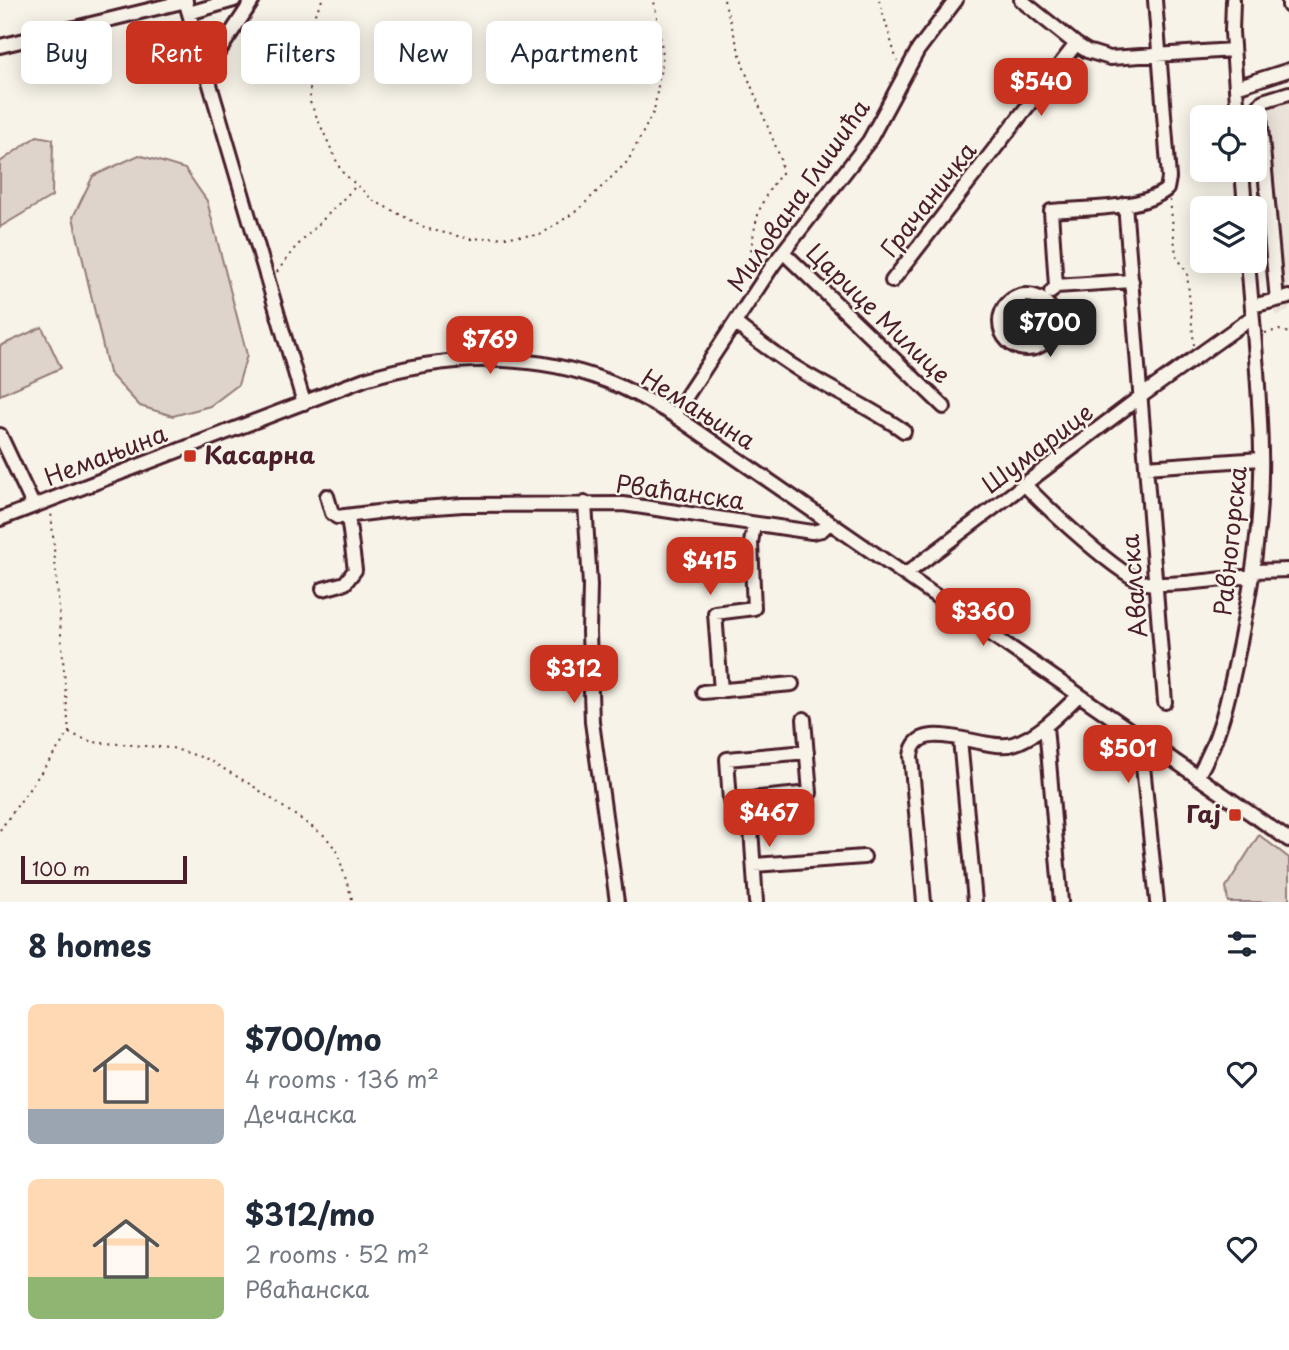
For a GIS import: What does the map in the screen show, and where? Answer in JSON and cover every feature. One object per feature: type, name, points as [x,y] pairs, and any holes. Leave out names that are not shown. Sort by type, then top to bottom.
[{"type":"street","points":[[0,46],[187,5],[234,0]]},
{"type":"street","points":[[227,39],[253,0]]},
{"type":"street","name":"Милована Глишића","points":[[674,415],[773,265],[869,141],[918,50],[956,0]]},
{"type":"street","points":[[1021,0],[1076,44],[1087,51],[1110,58],[1233,50]]},
{"type":"street","points":[[1045,301],[1056,286],[1051,211],[1125,204],[1149,199],[1167,189],[1169,178],[1155,0]]},
{"type":"street","points":[[1233,0],[1237,105]]},
{"type":"street","points":[[1289,0],[1289,6]]},
{"type":"street","name":"Грачаничка","points":[[892,281],[1076,44]]},
{"type":"street","points":[[1236,88],[1289,70]]},
{"type":"street","points":[[210,84],[304,403]]},
{"type":"street","points":[[1252,311],[1283,299],[1259,106],[1263,101],[1289,93]]},
{"type":"street","name":"Авалска","points":[[1125,204],[1165,702]]},
{"type":"street","name":"Царице Милице","points":[[783,252],[944,407]]},
{"type":"street","name":"Равногорска","points":[[1197,777],[1211,754],[1223,720],[1253,573],[1260,508],[1261,459],[1249,273]]},
{"type":"street","points":[[1056,286],[1132,281]]},
{"type":"street","points":[[1020,295],[1037,296],[1045,301],[1050,307],[1054,323],[1048,339],[1034,348],[1025,349],[1009,343],[1003,336],[999,320],[1006,304],[1020,295]]},
{"type":"street","name":"Шумарице","points":[[906,575],[1252,311]]},
{"type":"street","points":[[735,323],[802,372],[863,404],[904,431]]},
{"type":"street","name":"Немањина","points":[[0,519],[365,379],[402,368],[454,360],[486,360],[544,364],[589,375],[634,393],[674,415],[1289,840]]},
{"type":"street","points":[[0,435],[33,505]]},
{"type":"street","points":[[1146,467],[1261,459]]},
{"type":"street","points":[[1026,486],[1120,570],[1138,581],[1157,584],[1289,570]]},
{"type":"street","points":[[327,495],[332,513],[343,516],[463,505],[586,503]]},
{"type":"street","name":"Рваћанска","points":[[617,902],[592,722],[586,503],[623,504],[812,533],[822,530],[830,523]]},
{"type":"street","points":[[323,589],[345,583],[355,570],[343,516]]},
{"type":"street","points":[[721,691],[715,613],[754,608],[751,543],[754,525]]},
{"type":"street","points":[[703,692],[792,684]]},
{"type":"street","points":[[924,902],[912,749],[915,743],[926,736],[943,736],[1006,746],[1029,737],[1046,726],[1079,695]]},
{"type":"street","points":[[804,719],[807,752],[810,793],[730,801],[727,759],[807,752]]},
{"type":"street","points":[[1046,726],[1061,902]]},
{"type":"street","points":[[1140,737],[1157,902]]},
{"type":"street","points":[[960,740],[975,902]]},
{"type":"street","points":[[749,799],[756,902]]},
{"type":"street","points":[[754,865],[864,857]]},
{"type":"path","points":[[322,0],[310,24],[310,102],[341,172],[374,201],[428,229],[470,239],[540,235],[578,210],[628,161],[654,111],[663,55],[653,0]]},
{"type":"path","points":[[723,0],[744,68],[780,157],[782,173],[766,192],[758,210],[751,249],[757,257],[773,265]]},
{"type":"path","points":[[879,0],[890,30],[895,55],[905,75]]},
{"type":"path","points":[[270,283],[294,249],[356,186]]},
{"type":"path","points":[[1167,189],[1176,255],[1187,272],[1195,356]]},
{"type":"path","points":[[1254,335],[1279,330],[1289,332]]},
{"type":"path","points":[[0,830],[69,733],[50,500]]},
{"type":"path","points":[[69,733],[92,742],[172,748],[207,759],[253,786],[325,836],[337,851],[353,902]]},
{"type":"shaded area","points":[[1289,92],[1289,311],[1275,316],[1267,250],[1267,196],[1260,196],[1259,182],[1267,182],[1267,105],[1249,105]]},
{"type":"shaded area","points":[[37,136],[53,139],[52,196],[0,227],[0,162]]},
{"type":"shaded area","points":[[139,155],[185,169],[207,201],[247,355],[238,385],[210,406],[173,416],[140,406],[109,373],[73,217],[93,176]]},
{"type":"shaded area","points":[[42,327],[61,368],[0,395],[0,346]]},
{"type":"shaded area","points":[[1259,835],[1289,858],[1289,902],[1228,902],[1226,887]]},
{"type":"place","name":"Касарна","points":[[190,456]]},
{"type":"place","name":"Гај","points":[[1235,815]]}]
